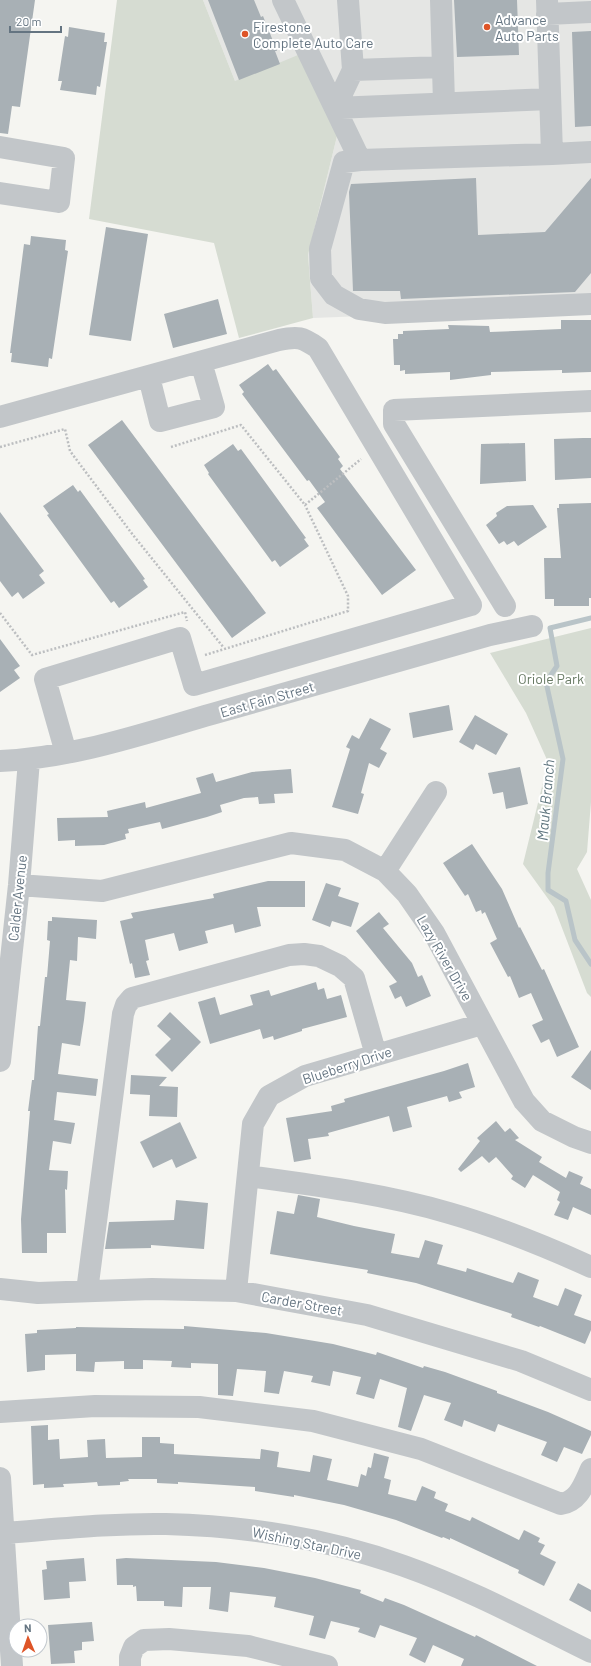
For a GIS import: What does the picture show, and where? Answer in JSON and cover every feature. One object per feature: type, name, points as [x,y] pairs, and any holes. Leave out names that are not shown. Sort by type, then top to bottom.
[{"type":"street","points":[[283,0],[360,160]]},
{"type":"street","points":[[335,108],[353,70],[348,0]]},
{"type":"street","points":[[441,0],[444,103]]},
{"type":"street","points":[[552,154],[547,7],[591,12]]},
{"type":"street","points":[[353,70],[443,67]]},
{"type":"street","points":[[335,108],[550,99]]},
{"type":"street","points":[[0,147],[64,158],[59,202],[0,193]]},
{"type":"street","points":[[591,152],[360,160],[344,162],[320,249],[321,278],[334,295],[358,310],[384,313],[591,304]]},
{"type":"street","points":[[0,417],[279,340],[297,336],[306,339],[318,348],[471,605],[480,638]]},
{"type":"street","points":[[149,376],[160,421],[214,407],[201,362]]},
{"type":"street","points":[[505,606],[394,424],[394,410],[591,401]]},
{"type":"street","points":[[66,754],[45,679],[180,638],[194,685],[471,605]]},
{"type":"street","name":"East Fain Street","points":[[0,761],[29,760],[66,754],[135,737],[480,638],[532,626]]},
{"type":"street","name":"Calder Avenue","points":[[0,1061],[19,885],[29,760]]},
{"type":"street","points":[[385,871],[436,792]]},
{"type":"street","name":"Lazy River Drive","points":[[19,885],[102,891],[291,843],[345,850],[385,871],[407,894],[434,933],[524,1101],[542,1121],[574,1137],[591,1143]]},
{"type":"street","points":[[87,1291],[123,1014],[126,1005],[132,998],[289,955],[304,954],[319,956],[340,966],[354,978],[376,1055]]},
{"type":"street","name":"Blueberry Drive","points":[[236,1291],[253,1124],[269,1096],[305,1076],[482,1024]]},
{"type":"street","points":[[248,1176],[312,1185],[448,1212],[542,1245],[591,1267]]},
{"type":"street","name":"Carder Street","points":[[0,1289],[38,1293],[152,1289],[236,1291],[367,1315],[521,1361],[591,1390]]},
{"type":"street","points":[[0,1412],[95,1406],[200,1407],[313,1421],[421,1449],[562,1504],[569,1503],[578,1496],[591,1469]]},
{"type":"street","points":[[0,1478],[12,1666]]},
{"type":"street","name":"Wishing Star Drive","points":[[3,1533],[105,1526],[166,1524],[231,1528],[288,1536],[347,1550],[404,1566],[468,1591],[591,1652]]},
{"type":"street","points":[[130,1666],[130,1657],[134,1647],[144,1640],[169,1639],[248,1646],[327,1666]]},
{"type":"path","points":[[0,447],[65,429],[70,451],[133,535],[224,648],[348,611],[348,596],[305,505],[241,425],[171,447]]},
{"type":"path","points":[[305,505],[377,446]]},
{"type":"shaded area","points":[[203,0],[591,0],[591,307],[313,318],[308,255],[338,132],[235,81]]},
{"type":"green space","points":[[117,0],[203,0],[235,81],[298,55],[338,132],[308,255],[313,318],[239,338],[214,243],[89,219]]},
{"type":"green space","name":"Oriole Park","points":[[591,628],[591,802],[587,852],[577,869],[591,900],[591,997],[587,993],[554,907],[523,864],[548,762],[526,713],[490,653]]},
{"type":"building","points":[[0,0],[35,0],[20,107],[12,106],[8,134],[0,133]]},
{"type":"building","name":"Firestone Complete Auto Care","points":[[208,0],[254,0],[261,17],[263,16],[277,51],[275,51],[280,64],[239,80]]},
{"type":"building","name":"Advance Auto Parts","points":[[454,0],[517,0],[519,55],[457,57]]},
{"type":"building","points":[[69,27],[105,33],[104,42],[107,42],[100,87],[97,86],[96,95],[60,90],[62,81],[58,81],[65,36],[68,37]]},
{"type":"building","points":[[591,31],[591,126],[575,127],[572,32]]},
{"type":"building","points":[[476,178],[478,235],[545,232],[591,178],[591,273],[575,292],[401,299],[400,291],[353,291],[349,192],[351,184]]},
{"type":"building","points":[[106,227],[148,234],[131,341],[89,335]]},
{"type":"building","points":[[31,236],[66,240],[65,250],[68,251],[52,359],[49,358],[48,367],[11,362],[12,353],[10,353],[24,244],[30,245]]},
{"type":"building","points":[[218,299],[227,334],[173,348],[164,314]]},
{"type":"building","points":[[561,320],[591,320],[591,372],[562,373],[562,370],[491,372],[491,375],[450,380],[450,372],[405,374],[405,370],[400,371],[400,365],[394,365],[393,339],[398,339],[398,334],[403,334],[403,331],[449,329],[448,325],[489,326],[490,332],[561,329]]},
{"type":"building","points":[[268,364],[273,371],[276,369],[340,457],[338,459],[343,466],[340,469],[416,570],[382,595],[317,508],[325,502],[309,480],[307,481],[242,394],[244,392],[239,385]]},
{"type":"building","points":[[122,420],[266,613],[232,638],[88,445]]},
{"type":"building","points":[[591,438],[591,478],[555,480],[554,439]]},
{"type":"building","points":[[525,443],[526,481],[480,484],[481,444]]},
{"type":"building","points":[[233,444],[238,451],[241,449],[306,538],[304,539],[309,546],[280,567],[275,560],[272,562],[208,474],[209,473],[204,465]]},
{"type":"building","points":[[73,485],[78,492],[80,490],[145,579],[143,580],[148,587],[119,608],[114,601],[111,603],[47,515],[49,514],[43,506]]},
{"type":"building","points":[[591,503],[591,598],[589,598],[589,606],[554,606],[554,599],[545,599],[544,558],[561,558],[557,508],[559,508],[559,504]]},
{"type":"building","points":[[533,505],[547,527],[518,546],[514,541],[507,545],[504,541],[499,544],[486,525],[497,516],[496,513],[507,506]]},
{"type":"building","points":[[0,512],[44,571],[39,575],[45,583],[23,599],[18,592],[12,597],[0,581]]},
{"type":"building","points":[[0,639],[20,666],[14,670],[20,678],[0,692]]},
{"type":"building","points":[[449,705],[453,730],[413,738],[409,713]]},
{"type":"building","points":[[475,715],[508,734],[496,755],[476,744],[473,750],[459,742]]},
{"type":"building","points":[[370,718],[391,729],[380,749],[387,753],[379,768],[369,763],[361,793],[364,794],[358,814],[332,807],[350,749],[346,747],[352,735],[359,739]]},
{"type":"building","points":[[520,767],[528,804],[506,809],[503,792],[493,794],[488,773]]},
{"type":"building","points":[[291,769],[293,793],[274,794],[275,803],[259,804],[258,797],[244,798],[220,805],[222,812],[207,817],[162,829],[160,822],[128,829],[129,833],[125,834],[126,839],[104,845],[75,846],[75,840],[58,841],[57,818],[108,817],[107,811],[145,802],[146,808],[201,793],[196,778],[213,773],[216,782],[252,772]]},
{"type":"building","points":[[472,844],[502,889],[519,928],[520,927],[542,970],[544,969],[579,1047],[557,1057],[549,1039],[541,1043],[532,1025],[543,1020],[531,993],[519,998],[510,976],[508,977],[490,943],[497,939],[485,912],[482,914],[481,910],[476,912],[468,894],[465,896],[443,863]]},
{"type":"building","points":[[268,881],[305,881],[305,907],[257,907],[261,926],[235,933],[233,924],[205,931],[208,943],[179,951],[174,933],[145,940],[149,960],[146,961],[150,975],[135,978],[132,963],[130,964],[120,921],[133,918],[131,913],[214,898],[213,894]]},
{"type":"building","points":[[326,883],[341,888],[338,896],[359,903],[351,927],[332,921],[330,927],[312,920]]},
{"type":"building","points":[[379,912],[389,924],[383,928],[412,963],[418,977],[422,975],[431,996],[406,1007],[401,996],[395,999],[389,986],[397,982],[356,931]]},
{"type":"building","points":[[52,917],[97,920],[96,939],[78,937],[77,961],[70,960],[66,1000],[86,1002],[80,1046],[62,1043],[58,1074],[98,1079],[96,1096],[57,1092],[54,1120],[75,1123],[71,1144],[53,1141],[49,1170],[68,1171],[67,1190],[65,1189],[66,1233],[47,1233],[47,1253],[22,1253],[21,1219],[30,1111],[28,1111],[32,1080],[34,1080],[38,1026],[40,1026],[45,977],[47,977],[50,941],[47,940],[48,921],[52,921]]},
{"type":"building","points":[[316,982],[318,990],[324,988],[327,999],[341,995],[347,1017],[302,1029],[302,1031],[274,1040],[273,1036],[263,1039],[260,1029],[210,1044],[198,1002],[215,997],[220,1015],[253,1005],[250,995],[269,990],[271,996]]},
{"type":"building","points":[[170,1012],[201,1042],[172,1072],[155,1055],[171,1039],[157,1026]]},
{"type":"building","points":[[591,1050],[591,1090],[571,1077]]},
{"type":"building","points":[[468,1063],[475,1087],[459,1092],[462,1098],[449,1102],[447,1096],[407,1107],[412,1127],[393,1132],[389,1116],[328,1133],[329,1136],[308,1139],[311,1159],[294,1162],[286,1118],[332,1111],[331,1106],[345,1102],[344,1099]]},
{"type":"building","points":[[131,1075],[167,1077],[159,1086],[178,1087],[177,1117],[149,1116],[150,1095],[130,1094]]},
{"type":"building","points":[[496,1121],[505,1132],[510,1128],[519,1138],[515,1140],[542,1157],[539,1162],[566,1178],[569,1171],[583,1177],[580,1184],[591,1189],[591,1215],[573,1207],[568,1220],[554,1215],[560,1202],[557,1200],[560,1192],[533,1175],[525,1188],[511,1179],[513,1176],[496,1157],[489,1163],[482,1156],[461,1172],[458,1169],[480,1141],[477,1138]]},
{"type":"building","points":[[180,1122],[197,1158],[176,1168],[172,1159],[153,1168],[140,1142]]},
{"type":"building","points":[[298,1195],[320,1199],[317,1217],[395,1234],[391,1253],[419,1258],[425,1240],[443,1245],[437,1264],[466,1272],[467,1268],[513,1283],[518,1272],[539,1280],[533,1297],[558,1306],[565,1288],[582,1295],[574,1315],[591,1321],[591,1330],[585,1344],[540,1326],[539,1327],[511,1317],[512,1314],[416,1283],[367,1273],[368,1270],[270,1254],[277,1211],[294,1214]]},
{"type":"building","points":[[176,1200],[208,1203],[204,1249],[151,1245],[151,1248],[105,1249],[109,1222],[174,1220]]},
{"type":"building","points":[[184,1326],[266,1333],[333,1344],[376,1355],[377,1352],[423,1368],[424,1366],[445,1372],[497,1391],[497,1393],[548,1412],[591,1431],[591,1435],[582,1454],[564,1447],[557,1462],[541,1455],[547,1442],[498,1424],[495,1432],[464,1420],[462,1427],[444,1420],[451,1403],[424,1395],[411,1431],[398,1427],[407,1388],[380,1379],[374,1399],[356,1394],[361,1377],[333,1371],[330,1386],[311,1382],[313,1376],[284,1371],[279,1394],[264,1392],[266,1371],[237,1369],[233,1396],[218,1395],[218,1364],[191,1363],[191,1368],[171,1367],[172,1361],[143,1360],[143,1369],[124,1369],[124,1361],[95,1362],[94,1372],[76,1371],[76,1354],[45,1355],[45,1370],[27,1372],[25,1334],[37,1333],[37,1330],[76,1327],[184,1329]]},
{"type":"building","points":[[48,1425],[48,1440],[59,1439],[60,1459],[88,1457],[87,1440],[105,1439],[106,1458],[142,1457],[142,1437],[160,1437],[160,1443],[174,1444],[174,1454],[260,1459],[261,1449],[279,1452],[277,1467],[310,1472],[313,1455],[332,1459],[327,1480],[358,1487],[361,1474],[366,1476],[368,1467],[371,1468],[374,1453],[389,1457],[384,1478],[391,1480],[388,1494],[416,1501],[422,1486],[436,1492],[434,1498],[448,1504],[445,1511],[470,1521],[472,1517],[519,1540],[524,1530],[540,1538],[538,1542],[545,1545],[540,1554],[556,1562],[544,1586],[518,1573],[519,1570],[450,1538],[450,1540],[443,1537],[442,1538],[396,1520],[344,1505],[294,1495],[294,1497],[255,1491],[255,1487],[178,1482],[178,1484],[157,1483],[157,1479],[128,1479],[129,1481],[120,1482],[120,1485],[98,1486],[97,1482],[63,1484],[64,1487],[44,1488],[44,1484],[33,1485],[31,1426]]},
{"type":"building","points":[[84,1558],[86,1581],[69,1582],[70,1598],[44,1600],[42,1570],[47,1569],[46,1561]]},
{"type":"building","points":[[126,1558],[216,1562],[264,1568],[315,1578],[361,1590],[360,1593],[383,1602],[385,1598],[475,1637],[476,1635],[537,1666],[461,1666],[464,1659],[433,1645],[425,1663],[409,1655],[417,1638],[380,1625],[375,1638],[358,1632],[360,1628],[331,1621],[325,1639],[309,1635],[314,1616],[274,1607],[276,1597],[230,1592],[228,1612],[209,1609],[211,1587],[183,1587],[182,1607],[164,1606],[164,1601],[137,1601],[136,1586],[117,1585],[116,1559]]},
{"type":"building","points":[[578,1583],[591,1590],[591,1612],[569,1600]]},
{"type":"building","points":[[92,1622],[94,1641],[82,1642],[82,1650],[74,1651],[75,1663],[51,1664],[48,1625]]},
{"type":"waterway","name":"Mauk Branch","points":[[591,618],[550,628],[557,666],[546,682],[563,759],[548,873],[548,890],[566,901],[575,940],[591,964]]},
{"type":"place","name":"Advance Auto Parts","points":[[487,27]]},
{"type":"place","name":"Firestone Complete Auto Care","points":[[245,34]]}]
